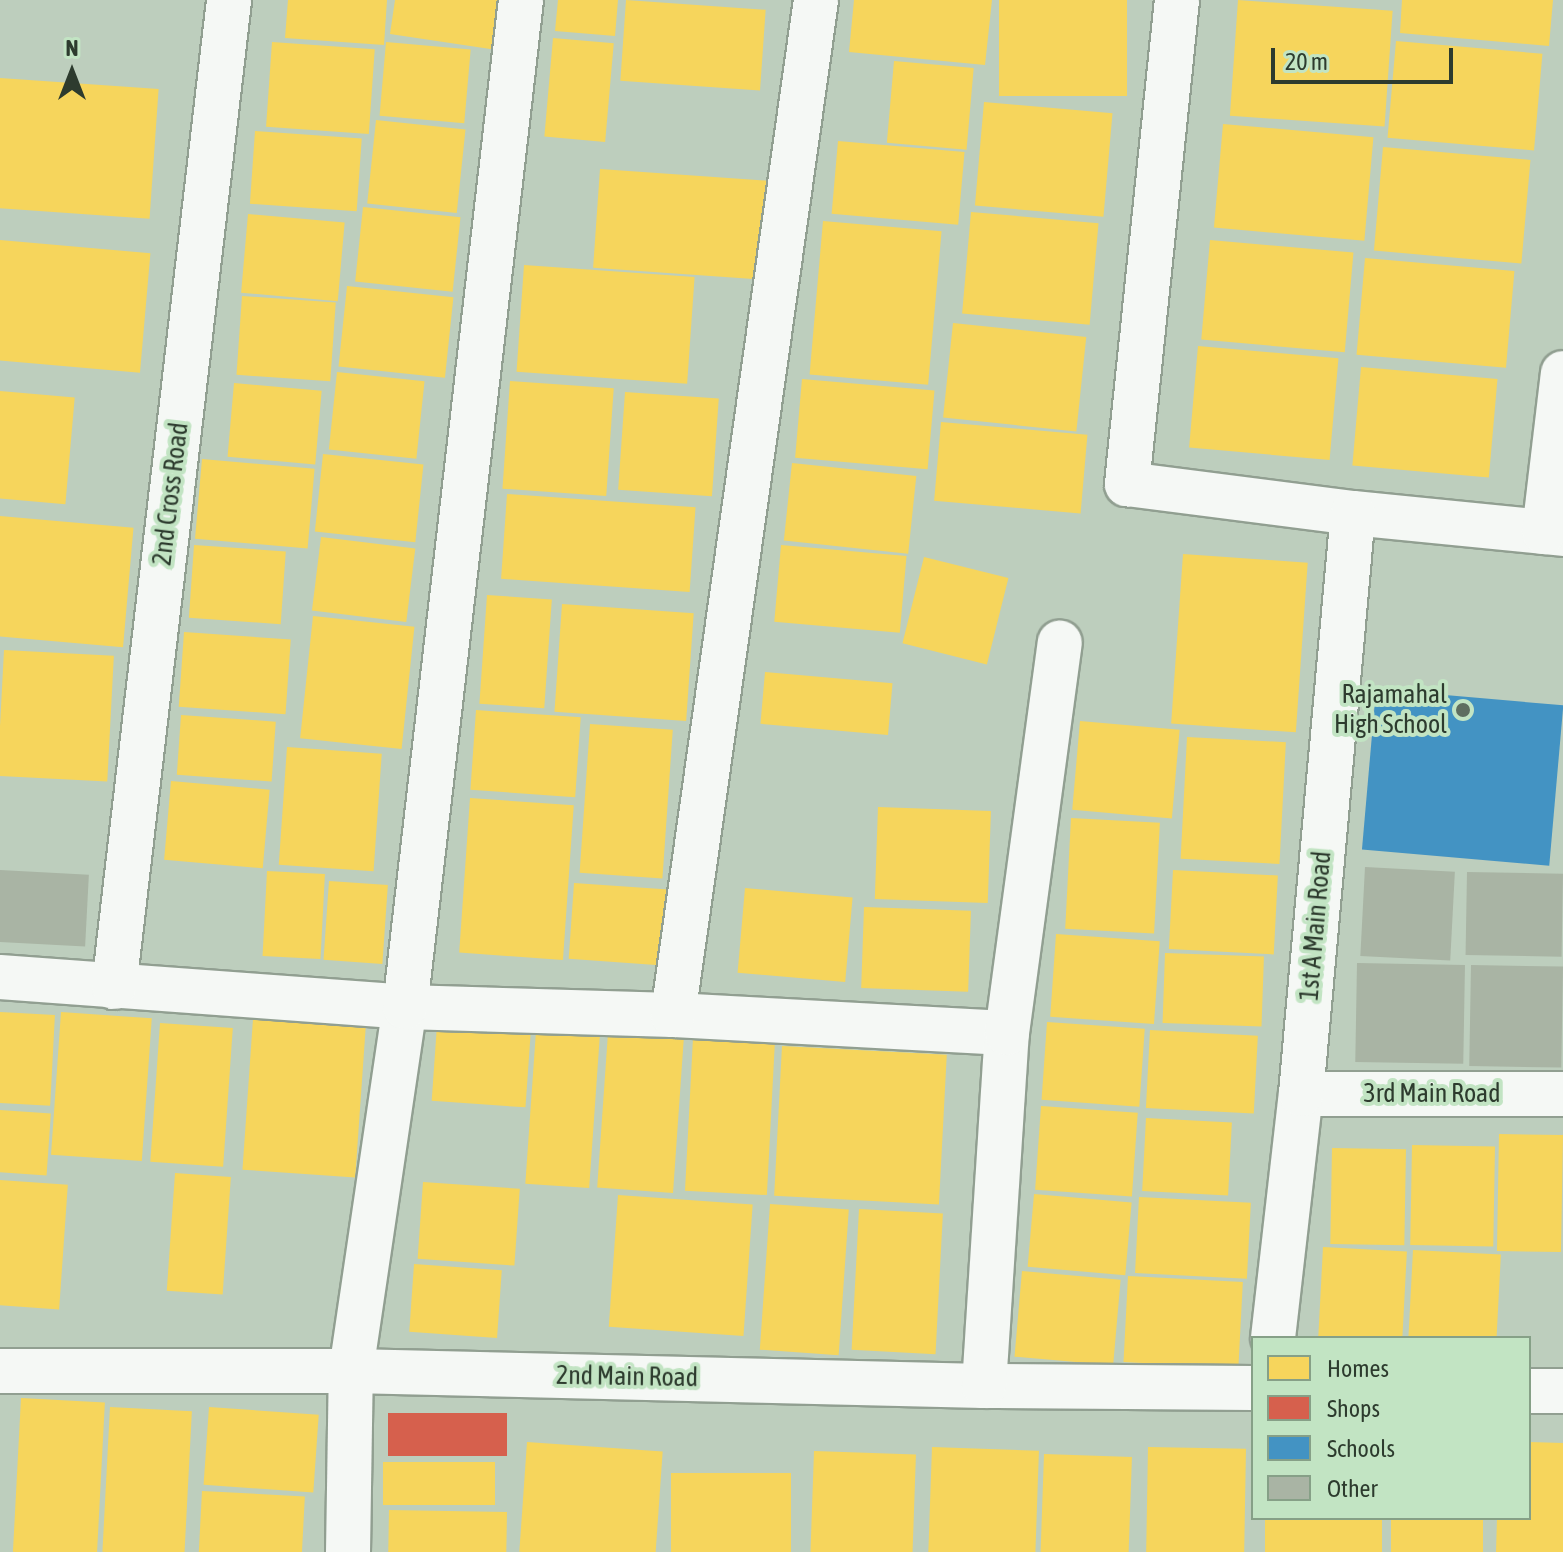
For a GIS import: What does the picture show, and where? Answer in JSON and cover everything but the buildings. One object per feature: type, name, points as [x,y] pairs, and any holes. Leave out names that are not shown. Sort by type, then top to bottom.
[{"type":"street","name":"2nd Cross Road","points":[[114,987],[229,0]]},
{"type":"street","points":[[348,1552],[351,1371],[405,1007],[521,0]]},
{"type":"street","points":[[673,1015],[816,0]]},
{"type":"street","points":[[1177,0],[1127,484],[1353,513],[1554,533],[1563,373]]},
{"type":"street","name":"1st A Main Road","points":[[1273,1336],[1301,1094],[1353,513]]},
{"type":"street","points":[[984,1386],[1007,1033],[1060,643]]},
{"type":"street","points":[[0,977],[405,1007],[673,1015],[1007,1033]]},
{"type":"street","name":"3rd Main Road","points":[[1301,1094],[1563,1094]]},
{"type":"street","name":"2nd Main Road","points":[[0,1371],[351,1371],[984,1386],[1251,1388]]},
{"type":"street","points":[[1531,1391],[1563,1391]]},
{"type":"place","name":"Rajamahal High School","points":[[1463,710]]}]
